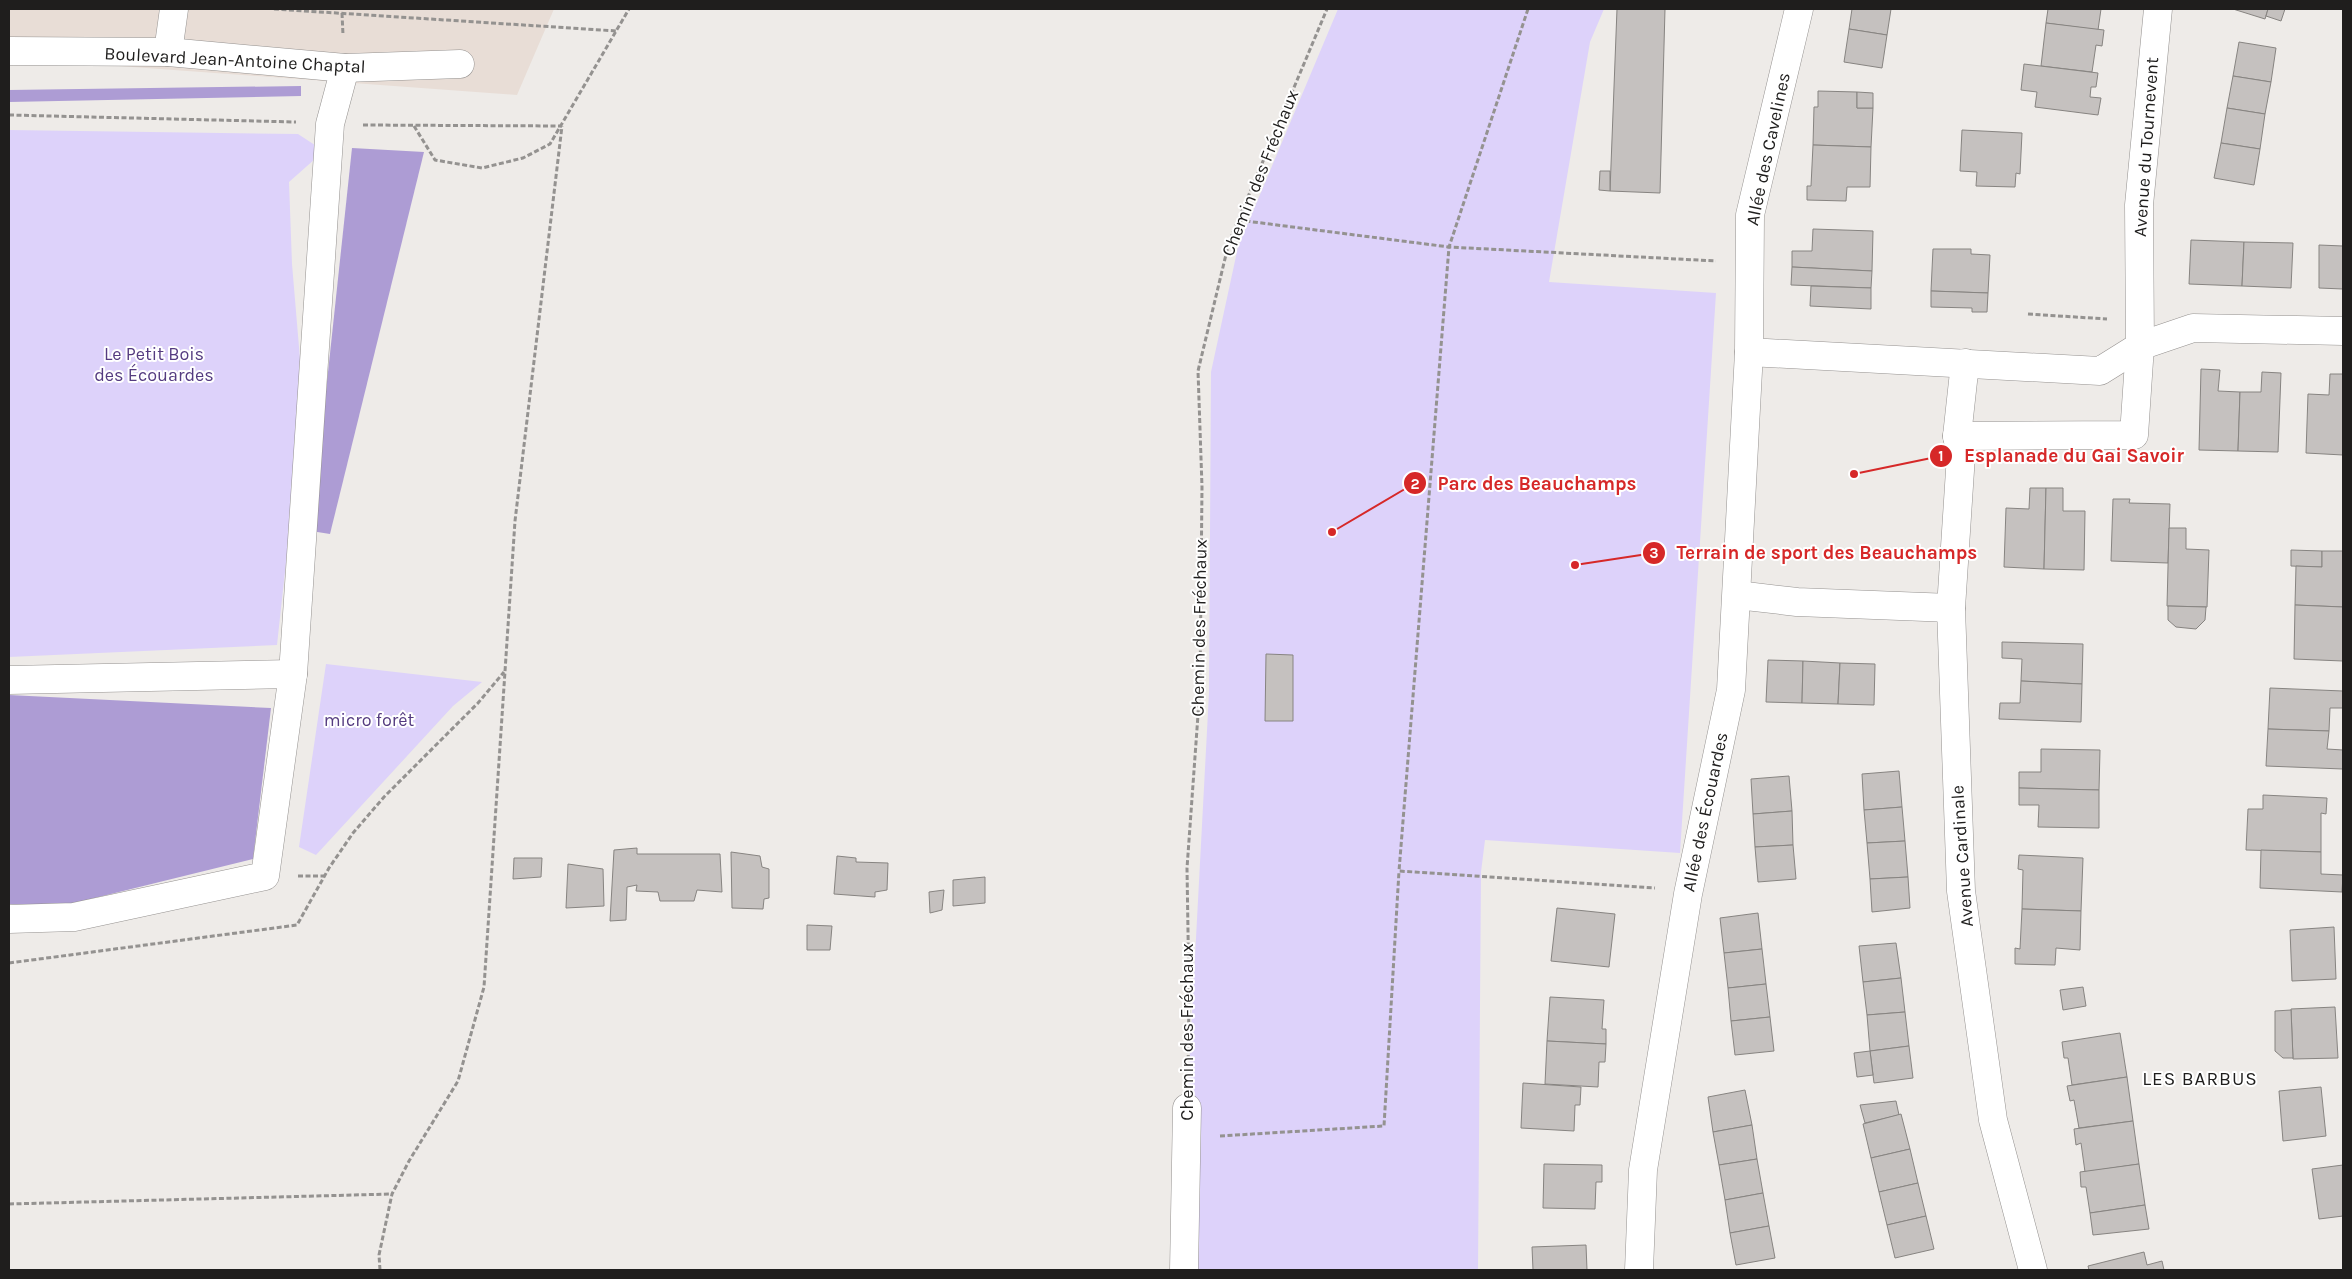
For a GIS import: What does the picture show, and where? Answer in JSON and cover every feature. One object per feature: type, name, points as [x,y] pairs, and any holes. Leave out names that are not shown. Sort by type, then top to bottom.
[{"type":"street","points":[[168,52],[174,9]]},
{"type":"street","name":"Allée des Cavelines","points":[[1749,352],[1750,215],[1799,9]]},
{"type":"street","name":"Avenue du Tournevent","points":[[1957,436],[2134,435],[2140,346],[2139,205],[2158,9]]},
{"type":"street","name":"Boulevard Jean-Antoine Chaptal","points":[[9,51],[168,52],[345,68],[460,64]]},
{"type":"street","points":[[9,919],[74,917],[265,876],[293,674],[317,123],[345,68]]},
{"type":"street","points":[[1749,352],[2100,371],[2140,346],[2193,328],[2343,331]]},
{"type":"street","name":"Allée des Écouardes","points":[[1639,1270],[1642,1170],[1689,890],[1731,690],[1749,352]]},
{"type":"street","name":"Avenue Cardinale","points":[[1965,363],[1957,436],[1961,455],[1951,608],[1961,892],[1992,1120],[2033,1270]]},
{"type":"street","points":[[1737,595],[1798,602],[1951,608]]},
{"type":"street","points":[[9,680],[293,674]]},
{"type":"street","name":"Chemin des Fréchaux","points":[[1184,1270],[1188,1108]]},
{"type":"path","points":[[274,9],[616,30]]},
{"type":"path","points":[[414,126],[435,160],[482,168],[523,158],[550,144],[629,9]]},
{"type":"path","name":"Chemin des Fréchaux","points":[[1188,1108],[1190,995],[1186,868],[1200,687],[1202,487],[1198,372],[1229,242],[1328,9]]},
{"type":"path","points":[[1186,1138],[1384,1126],[1399,871],[1450,247],[1528,9]]},
{"type":"path","points":[[9,115],[414,126],[562,126]]},
{"type":"path","points":[[380,1270],[379,1255],[392,1194],[409,1161],[458,1081],[484,987],[515,522],[562,126]]},
{"type":"path","points":[[1238,220],[1450,247],[1750,263]]},
{"type":"path","points":[[2028,314],[2109,320],[2140,309]]},
{"type":"path","points":[[9,963],[297,925],[329,868],[353,833],[384,797],[478,703],[505,672]]},
{"type":"path","points":[[1399,871],[1689,890]]},
{"type":"path","points":[[9,1204],[392,1194]]},
{"type":"shaded area","points":[[9,9],[554,9],[517,95],[9,58]]},
{"type":"shaded area","points":[[301,86],[301,96],[9,102],[9,90]]},
{"type":"shaded area","points":[[352,148],[424,152],[330,534],[311,531]]},
{"type":"shaded area","points":[[9,695],[271,708],[253,859],[54,908],[9,904]]},
{"type":"green space","points":[[1338,9],[1604,9],[1590,42],[1549,282],[1716,293],[1680,853],[1485,840],[1481,872],[1478,1270],[1184,1270],[1187,1108],[1209,693],[1211,372],[1238,247]]},
{"type":"green space","name":"Le Petit Bois des Écouardes","points":[[9,130],[298,134],[324,151],[289,182],[292,264],[300,359],[294,489],[277,645],[9,657]]},
{"type":"green space","name":"micro forêt","points":[[326,664],[482,682],[453,706],[316,855],[299,847]]},
{"type":"building","points":[[1617,9],[1665,9],[1660,193],[1610,191]]},
{"type":"building","points":[[1852,9],[1891,9],[1887,35],[1849,29]]},
{"type":"building","points":[[2048,9],[2101,9],[2098,30],[2046,23]]},
{"type":"building","points":[[2233,9],[2268,9],[2265,19]]},
{"type":"building","points":[[2268,9],[2285,9],[2281,21],[2266,16]]},
{"type":"building","points":[[2046,23],[2104,30],[2102,46],[2096,45],[2092,72],[2041,66]]},
{"type":"building","points":[[1849,29],[1887,35],[1882,68],[1844,62]]},
{"type":"building","points":[[2239,42],[2276,48],[2271,82],[2233,76]]},
{"type":"building","points":[[2024,64],[2098,73],[2096,87],[2091,87],[2090,97],[2101,98],[2098,115],[2035,107],[2037,92],[2021,90]]},
{"type":"building","points":[[2233,76],[2271,82],[2265,114],[2227,108]]},
{"type":"building","points":[[1818,91],[1857,92],[1857,108],[1873,108],[1871,147],[1813,145],[1814,107],[1818,107]]},
{"type":"building","points":[[1857,92],[1873,93],[1873,108],[1857,108]]},
{"type":"building","points":[[2227,108],[2265,114],[2260,149],[2221,143]]},
{"type":"building","points":[[1962,130],[2022,133],[2020,174],[2016,173],[2015,187],[1976,186],[1977,172],[1960,171]]},
{"type":"building","points":[[2221,143],[2260,149],[2254,185],[2214,178]]},
{"type":"building","points":[[1813,145],[1871,147],[1870,187],[1847,187],[1846,201],[1807,200],[1807,186],[1811,186]]},
{"type":"building","points":[[1600,171],[1610,171],[1610,191],[1599,190]]},
{"type":"building","points":[[1813,229],[1873,231],[1872,271],[1792,267],[1792,251],[1812,251]]},
{"type":"building","points":[[2191,240],[2244,242],[2242,286],[2189,284]]},
{"type":"building","points":[[2244,242],[2293,243],[2291,288],[2242,286]]},
{"type":"building","points":[[2319,245],[2343,246],[2343,289],[2319,288]]},
{"type":"building","points":[[1933,249],[1971,249],[1971,254],[1990,255],[1988,293],[1931,291]]},
{"type":"building","points":[[1792,267],[1872,271],[1871,288],[1791,285]]},
{"type":"building","points":[[1811,286],[1871,288],[1871,309],[1810,306]]},
{"type":"building","points":[[1931,291],[1988,293],[1987,312],[1972,312],[1972,308],[1931,307]]},
{"type":"building","points":[[2201,369],[2220,370],[2218,391],[2240,392],[2238,451],[2199,450]]},
{"type":"building","points":[[2262,372],[2281,373],[2278,452],[2238,451],[2240,392],[2261,392]]},
{"type":"building","points":[[2330,374],[2343,374],[2343,455],[2306,453],[2308,394],[2329,395]]},
{"type":"building","points":[[2030,488],[2046,488],[2044,569],[2004,567],[2006,508],[2029,509]]},
{"type":"building","points":[[2046,488],[2063,488],[2063,511],[2085,511],[2084,570],[2044,569]]},
{"type":"building","points":[[2113,499],[2130,499],[2129,503],[2170,504],[2168,563],[2111,561]]},
{"type":"building","points":[[2169,528],[2186,528],[2186,549],[2209,550],[2207,607],[2167,606]]},
{"type":"building","points":[[2291,550],[2322,551],[2322,567],[2291,566]]},
{"type":"building","points":[[2322,551],[2343,551],[2343,607],[2295,605],[2296,566],[2322,567]]},
{"type":"building","points":[[2295,605],[2343,607],[2343,661],[2294,659]]},
{"type":"building","points":[[2168,606],[2206,607],[2205,620],[2196,629],[2176,627],[2168,620]]},
{"type":"building","points":[[2002,642],[2083,644],[2082,684],[2021,681],[2022,659],[2002,658]]},
{"type":"building","points":[[1266,654],[1293,655],[1293,721],[1265,721]]},
{"type":"building","points":[[1768,660],[1803,661],[1802,703],[1766,702]]},
{"type":"building","points":[[1803,661],[1840,663],[1838,704],[1802,703]]},
{"type":"building","points":[[1840,663],[1875,664],[1874,705],[1838,704]]},
{"type":"building","points":[[2021,681],[2082,684],[2081,722],[1999,719],[2000,703],[2020,703]]},
{"type":"building","points":[[2270,688],[2343,691],[2343,708],[2330,708],[2329,731],[2268,729]]},
{"type":"building","points":[[2268,729],[2329,731],[2327,749],[2343,750],[2343,769],[2266,766]]},
{"type":"building","points":[[2041,749],[2100,750],[2099,790],[2019,788],[2019,772],[2041,772]]},
{"type":"building","points":[[1899,771],[1902,807],[1864,810],[1862,774]]},
{"type":"building","points":[[1789,776],[1792,811],[1753,814],[1751,779]]},
{"type":"building","points":[[2019,788],[2099,790],[2099,828],[2038,827],[2039,805],[2019,805]]},
{"type":"building","points":[[2263,795],[2327,798],[2326,814],[2321,813],[2321,852],[2246,850],[2248,809],[2263,809]]},
{"type":"building","points":[[1902,807],[1905,841],[1867,843],[1864,810]]},
{"type":"building","points":[[1792,811],[1793,845],[1755,847],[1753,814]]},
{"type":"building","points":[[1905,841],[1908,877],[1870,879],[1867,843]]},
{"type":"building","points":[[1793,845],[1796,879],[1758,882],[1755,847]]},
{"type":"building","points":[[637,848],[637,854],[720,854],[722,892],[697,890],[694,901],[660,901],[658,892],[636,891],[637,885],[627,887],[626,920],[610,921],[614,850]]},
{"type":"building","points":[[2261,850],[2321,852],[2321,874],[2343,875],[2342,892],[2260,888]]},
{"type":"building","points":[[731,852],[760,856],[762,867],[769,869],[769,898],[764,899],[763,909],[732,908]]},
{"type":"building","points":[[2019,855],[2083,858],[2081,911],[2022,909],[2023,870],[2018,869]]},
{"type":"building","points":[[837,856],[856,858],[856,862],[888,863],[887,890],[875,892],[875,897],[834,894]]},
{"type":"building","points":[[514,858],[542,858],[541,877],[513,879]]},
{"type":"building","points":[[568,864],[603,869],[604,906],[566,908]]},
{"type":"building","points":[[985,877],[985,903],[953,906],[953,880]]},
{"type":"building","points":[[1908,877],[1910,908],[1872,912],[1870,879]]},
{"type":"building","points":[[944,890],[942,910],[930,913],[929,892]]},
{"type":"building","points":[[1557,908],[1615,914],[1609,967],[1551,961]]},
{"type":"building","points":[[2022,909],[2081,911],[2080,950],[2056,948],[2055,965],[2015,964],[2015,948],[2020,949]]},
{"type":"building","points":[[1758,913],[1762,949],[1724,953],[1720,918]]},
{"type":"building","points":[[807,925],[832,926],[830,950],[807,950]]},
{"type":"building","points":[[2334,927],[2336,979],[2292,981],[2290,930]]},
{"type":"building","points":[[1896,943],[1901,978],[1863,982],[1859,946]]},
{"type":"building","points":[[1762,949],[1766,984],[1728,988],[1724,953]]},
{"type":"building","points":[[1901,978],[1905,1012],[1867,1015],[1863,982]]},
{"type":"building","points":[[1766,984],[1770,1017],[1731,1021],[1728,988]]},
{"type":"building","points":[[2083,987],[2086,1006],[2063,1010],[2060,990]]},
{"type":"building","points":[[1550,997],[1604,1000],[1602,1029],[1606,1029],[1606,1044],[1547,1041]]},
{"type":"building","points":[[2335,1007],[2338,1058],[2293,1059],[2291,1009]]},
{"type":"building","points":[[2291,1010],[2293,1058],[2283,1058],[2275,1051],[2275,1011]]},
{"type":"building","points":[[1905,1012],[1909,1046],[1870,1051],[1867,1015]]},
{"type":"building","points":[[1770,1017],[1774,1051],[1735,1055],[1731,1021]]},
{"type":"building","points":[[2120,1033],[2127,1077],[2072,1085],[2068,1058],[2064,1058],[2062,1042]]},
{"type":"building","points":[[1547,1041],[1606,1044],[1605,1062],[1599,1062],[1598,1087],[1545,1084]]},
{"type":"building","points":[[1909,1046],[1913,1078],[1874,1083],[1870,1051]]},
{"type":"building","points":[[1870,1051],[1873,1075],[1857,1077],[1854,1053]]},
{"type":"building","points":[[2127,1077],[2133,1121],[2079,1128],[2074,1100],[2070,1101],[2067,1086]]},
{"type":"building","points":[[1523,1083],[1581,1087],[1580,1105],[1575,1105],[1574,1131],[1521,1128]]},
{"type":"building","points":[[2321,1087],[2326,1136],[2283,1141],[2279,1091]]},
{"type":"building","points":[[1745,1090],[1752,1125],[1713,1132],[1708,1097]]},
{"type":"building","points":[[1896,1101],[1899,1115],[1865,1123],[1860,1105]]},
{"type":"building","points":[[1901,1114],[1910,1149],[1871,1158],[1863,1124]]},
{"type":"building","points":[[2133,1121],[2139,1164],[2085,1172],[2081,1143],[2076,1145],[2074,1129]]},
{"type":"building","points":[[1752,1125],[1757,1159],[1719,1165],[1713,1132]]},
{"type":"building","points":[[1910,1149],[1918,1183],[1879,1192],[1871,1158]]},
{"type":"building","points":[[1757,1159],[1763,1193],[1725,1200],[1719,1165]]},
{"type":"building","points":[[1544,1164],[1602,1165],[1602,1182],[1596,1182],[1595,1209],[1543,1208]]},
{"type":"building","points":[[2139,1164],[2145,1205],[2090,1213],[2086,1187],[2081,1187],[2080,1172]]},
{"type":"building","points":[[2343,1165],[2343,1216],[2319,1219],[2312,1169]]},
{"type":"building","points":[[1918,1183],[1926,1216],[1887,1225],[1879,1192]]},
{"type":"building","points":[[1763,1193],[1769,1226],[1730,1233],[1725,1200]]},
{"type":"building","points":[[2145,1205],[2149,1229],[2093,1235],[2090,1213]]},
{"type":"building","points":[[1926,1216],[1934,1249],[1895,1258],[1887,1225]]},
{"type":"building","points":[[1769,1226],[1775,1258],[1736,1265],[1730,1233]]},
{"type":"building","points":[[1586,1245],[1587,1270],[1533,1270],[1532,1247]]},
{"type":"building","points":[[2144,1252],[2147,1265],[2162,1261],[2164,1270],[2089,1270],[2088,1266]]},
{"type":"place","name":"Esplanade du Gai Savoir","points":[[1854,474]]},
{"type":"place","name":"Parc des Beauchamps","points":[[1332,532]]},
{"type":"place","name":"Terrain de sport des Beauchamps","points":[[1575,565]]},
{"type":"district","name":"LES BARBUS","points":[[2200,1078]]}]
